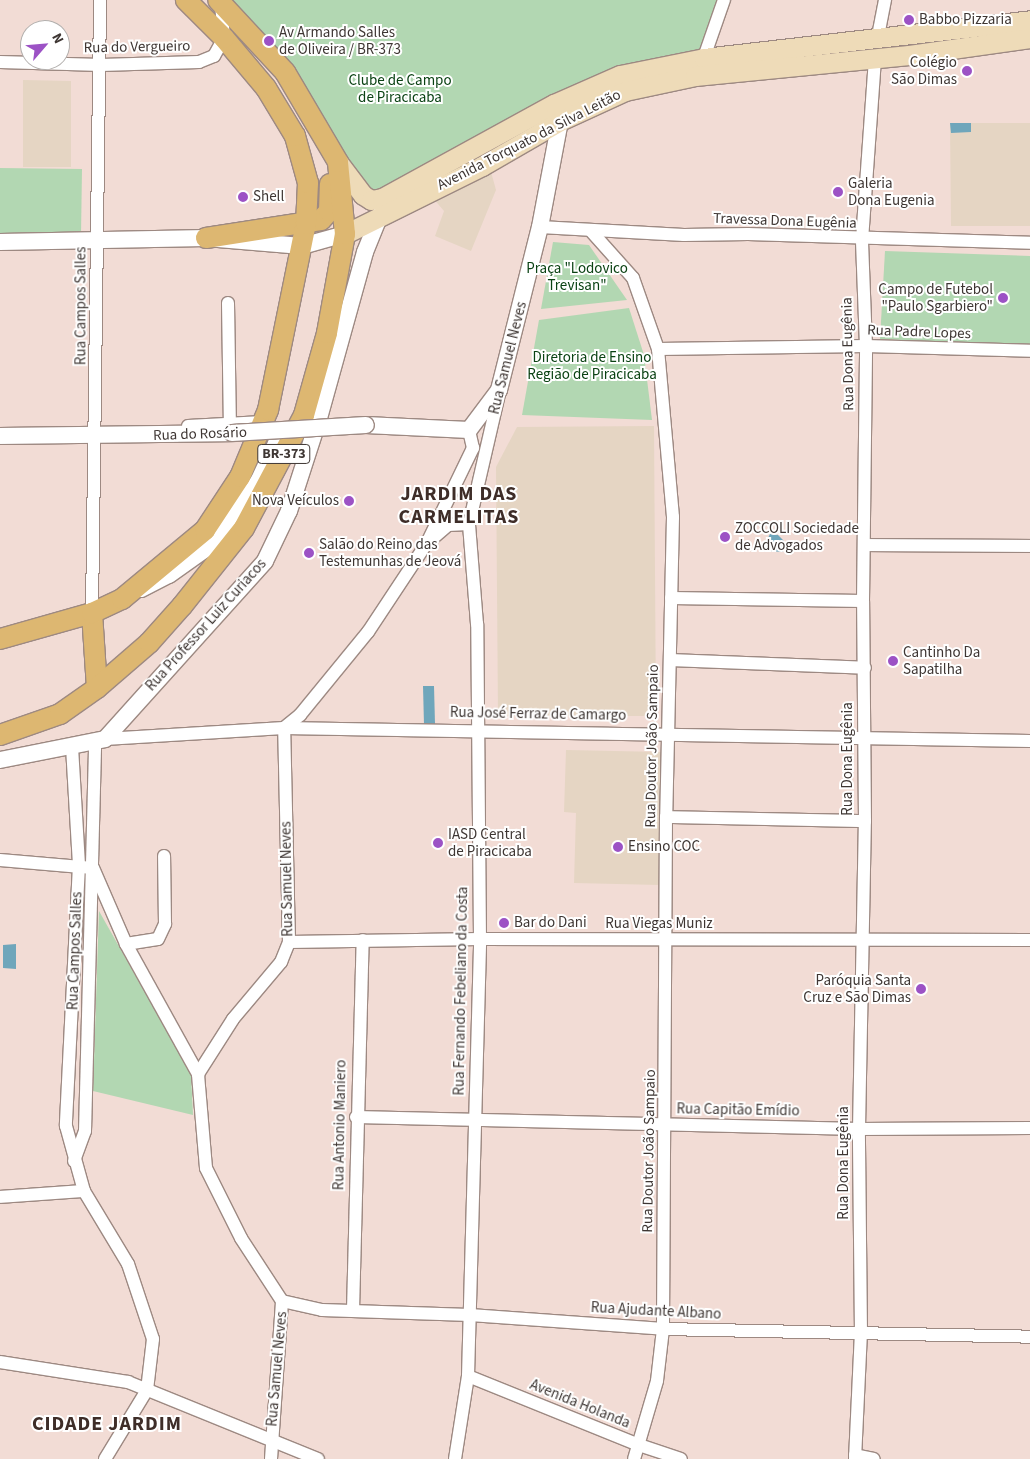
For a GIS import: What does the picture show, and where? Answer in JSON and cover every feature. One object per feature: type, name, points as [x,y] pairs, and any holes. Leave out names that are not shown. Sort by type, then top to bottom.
[{"type":"main road","points":[[0,640],[92,613],[122,599],[205,530],[240,477],[263,422],[283,348],[306,224],[308,183],[295,136],[266,88],[224,38],[186,0]]},
{"type":"main road","name":"BR-373","points":[[0,735],[60,714],[97,688],[149,643],[182,606],[244,528],[304,415],[327,333],[345,234],[338,162],[322,131],[285,72],[219,0]]},
{"type":"main road","name":"Avenida Torquato da Silva Leitão","points":[[338,162],[363,195],[371,200],[382,198],[557,112],[620,75],[704,58],[909,32],[1030,20]]},
{"type":"main road","points":[[875,58],[891,38],[909,32]]},
{"type":"main road","name":"Avenida Torquato da Silva Leitão","points":[[345,234],[380,214],[482,166],[557,112],[625,91],[695,76],[875,58],[1030,38]]},
{"type":"main road","points":[[206,238],[306,224],[321,220],[330,211],[329,170],[322,131]]},
{"type":"main road","points":[[327,333],[329,379]]},
{"type":"main road","points":[[92,613],[97,688]]},
{"type":"main road","points":[[0,748],[60,714]]},
{"type":"street","name":"Rua Campos Salles","points":[[92,613],[101,65],[100,0]]},
{"type":"street","points":[[219,0],[225,25],[224,38]]},
{"type":"street","points":[[695,76],[704,58],[724,0]]},
{"type":"street","points":[[878,36],[885,0]]},
{"type":"street","name":"Rua do Vergueiro","points":[[0,62],[101,65],[199,62],[214,56],[224,38]]},
{"type":"street","name":"Rua Dona Eugênia","points":[[855,1457],[861,1334],[859,1129],[865,821],[863,601],[866,346],[862,240],[875,58]]},
{"type":"street","name":"Rua Samuel Neves","points":[[469,524],[499,390],[540,228],[557,112]]},
{"type":"street","name":"Rua Professor Luiz Curiacos","points":[[100,740],[265,561],[289,511],[365,252],[380,214]]},
{"type":"street","name":"Travessa Dona Eugênia","points":[[540,228],[862,240],[1030,243]]},
{"type":"street","name":"Rua Doutor João Sampaio","points":[[590,231],[633,278],[658,349],[673,517],[666,817],[666,1124],[663,1329],[657,1381],[634,1459]]},
{"type":"street","name":"Avenida Torquato da Silva Leitão","points":[[0,242],[206,238],[302,246],[345,234]]},
{"type":"street","points":[[228,304],[231,429]]},
{"type":"street","name":"Rua Padre Lopes","points":[[658,349],[866,346],[1030,351]]},
{"type":"street","points":[[284,728],[300,715],[368,632],[428,543],[473,448],[469,430],[499,390]]},
{"type":"street","points":[[138,427],[231,429],[263,422]]},
{"type":"street","name":"Rua do Rosário","points":[[0,436],[96,437],[231,429],[292,429],[366,425],[469,430]]},
{"type":"street","points":[[122,599],[169,576],[207,548],[223,532],[250,494],[276,444],[292,429]]},
{"type":"street","points":[[428,543],[448,525],[469,524]]},
{"type":"street","name":"Rua Fernando Febeliano da Costa","points":[[455,1459],[468,1376],[480,939],[477,624],[469,524]]},
{"type":"street","points":[[865,545],[1030,546]]},
{"type":"street","points":[[671,598],[863,601]]},
{"type":"street","points":[[670,660],[864,668]]},
{"type":"street","name":"Rua Samuel Neves","points":[[271,1459],[270,1441],[282,1300],[241,1238],[206,1168],[198,1074],[233,1019],[281,962],[289,942],[284,728]]},
{"type":"street","name":"Rua José Ferraz de Camargo","points":[[100,740],[284,728],[668,732],[863,739],[1030,741]]},
{"type":"street","name":"Rua Campos Salles","points":[[74,1161],[85,1131],[93,868],[100,740]]},
{"type":"street","points":[[0,760],[100,740]]},
{"type":"street","name":"Rua Campos Salles","points":[[72,747],[79,865],[75,979],[66,1126],[74,1161],[84,1191],[128,1264],[142,1301],[153,1339],[147,1390],[106,1459]]},
{"type":"street","points":[[666,817],[865,821]]},
{"type":"street","points":[[126,944],[158,939],[165,924],[164,856]]},
{"type":"street","points":[[0,860],[79,865],[93,868],[126,944],[198,1074]]},
{"type":"street","name":"Rua Viegas Muniz","points":[[289,942],[480,939],[666,941],[863,938],[1030,940]]},
{"type":"street","name":"Rua Antonio Maniero","points":[[353,1310],[356,1117],[363,940]]},
{"type":"street","points":[[75,979],[91,979]]},
{"type":"street","name":"Rua Capitão Emídio","points":[[356,1117],[474,1118],[859,1129],[1030,1128]]},
{"type":"street","points":[[0,1197],[84,1191]]},
{"type":"street","name":"Rua Ajudante Albano","points":[[282,1300],[322,1310],[470,1315],[663,1329],[1030,1338]]},
{"type":"street","points":[[0,1362],[128,1382],[318,1459]]},
{"type":"street","name":"Avenida Holanda","points":[[468,1376],[639,1445],[681,1459]]},
{"type":"street","points":[[855,1457],[874,1459]]},
{"type":"shaded area","points":[[23,80],[71,81],[71,167],[23,167]]},
{"type":"shaded area","points":[[950,123],[1030,123],[1030,226],[951,226]]},
{"type":"shaded area","points":[[490,168],[496,190],[471,251],[435,236],[444,211],[432,197]]},
{"type":"shaded area","points":[[654,426],[656,716],[498,716],[496,467],[517,427]]},
{"type":"shaded area","name":"Ensino COC","points":[[566,750],[663,752],[660,885],[574,883],[576,813],[564,812]]},
{"type":"green space","name":"Clube de Campo de Piracicaba","points":[[218,0],[724,0],[704,58],[620,75],[371,200],[310,109]]},
{"type":"green space","points":[[0,168],[82,169],[81,235],[0,233]]},
{"type":"green space","name":"Praça \"Lodovico Trevisan\"","points":[[553,242],[589,245],[627,300],[541,309]]},
{"type":"green space","points":[[885,251],[1030,256],[1030,346],[880,339]]},
{"type":"green space","name":"Diretoria de Ensino Região de Piracicaba","points":[[629,308],[644,355],[652,420],[522,415],[539,320]]},
{"type":"green space","points":[[99,911],[191,1074],[193,1115],[93,1091]]},
{"type":"water","points":[[950,123],[971,123],[971,132],[951,133]]},
{"type":"water","points":[[770,534],[778,535],[784,541],[783,552],[769,551],[766,542]]},
{"type":"water","points":[[423,686],[434,686],[435,724],[424,725]]},
{"type":"water","points":[[16,944],[16,969],[3,968],[3,945]]},
{"type":"place","name":"Babbo Pizzaria","points":[[909,20]]},
{"type":"place","name":"Av Armando Salles de Oliveira / BR-373","points":[[269,41]]},
{"type":"place","name":"Colégio São Dimas","points":[[967,71]]},
{"type":"place","name":"Galeria Dona Eugenia","points":[[838,192]]},
{"type":"place","name":"Shell","points":[[243,197]]},
{"type":"place","name":"Campo de Futebol \"Paulo Sgarbiero\"","points":[[1003,298]]},
{"type":"place","name":"Nova Veículos","points":[[349,501]]},
{"type":"place","name":"ZOCCOLI Sociedade de Advogados","points":[[725,537]]},
{"type":"place","name":"Salão do Reino das Testemunhas de Jeová","points":[[309,553]]},
{"type":"place","name":"Cantinho Da Sapatilha","points":[[893,661]]},
{"type":"place","name":"IASD Central de Piracicaba","points":[[438,843]]},
{"type":"place","name":"Ensino COC","points":[[618,847]]},
{"type":"place","name":"Bar do Dani","points":[[504,923]]},
{"type":"place","name":"Paróquia Santa Cruz e São Dimas","points":[[921,989]]},
{"type":"district","name":"JARDIM DAS CARMELITAS","points":[[459,506]]},
{"type":"district","name":"CIDADE JARDIM","points":[[107,1424]]}]
